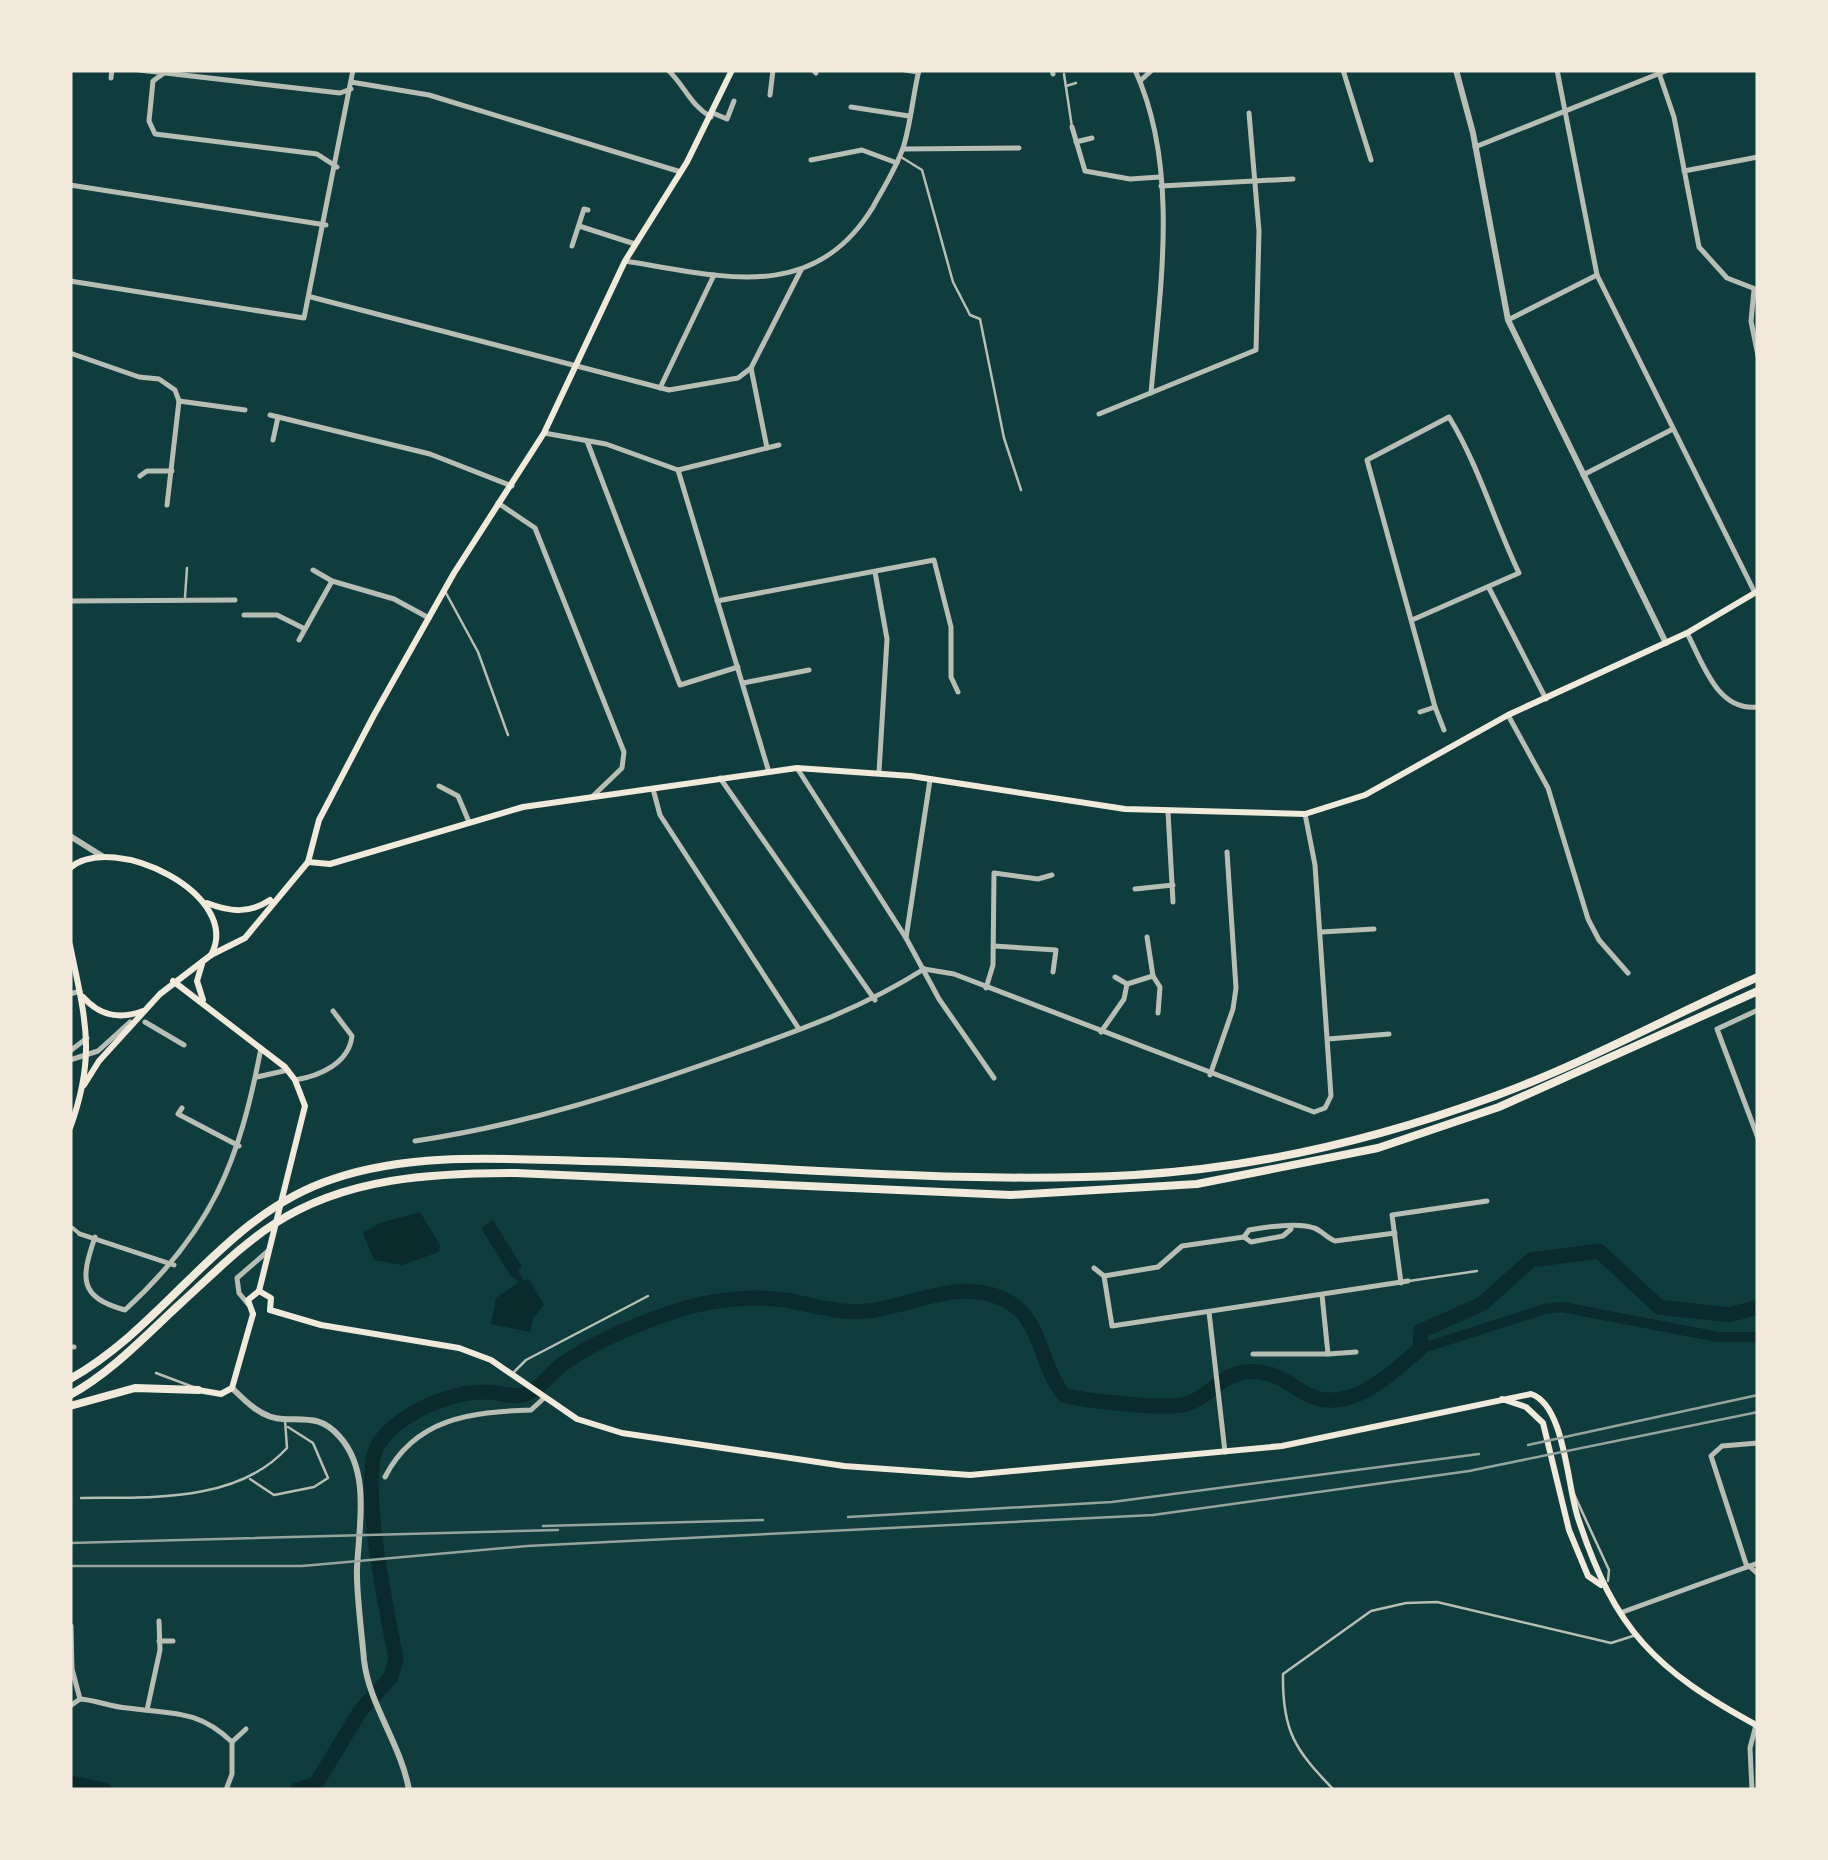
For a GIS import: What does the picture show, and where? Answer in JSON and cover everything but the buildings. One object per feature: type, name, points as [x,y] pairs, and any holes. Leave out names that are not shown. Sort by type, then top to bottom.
[{"type":"highway","points":[[70,1379],[114,1348],[240,1231],[276,1204],[332,1179],[372,1169],[458,1159],[575,1160],[1008,1177],[1138,1175],[1223,1164],[1376,1134],[1496,1096],[1758,977]]},
{"type":"highway","points":[[70,1395],[107,1371],[274,1224],[340,1192],[379,1182],[516,1173],[1011,1195],[1197,1184],[1378,1148],[1498,1107],[1758,991]]},
{"type":"highway","points":[[70,1406],[135,1388],[198,1390]]},
{"type":"main road","points":[[84,1085],[99,1061],[173,981],[211,955],[246,938],[274,898],[308,862],[319,820],[445,591],[544,433],[625,261],[681,172],[732,70]]},
{"type":"main road","points":[[308,862],[330,864],[523,807],[589,800],[768,769],[878,772],[1168,812],[1305,814],[1365,795],[1508,715],[1666,644],[1756,592]]},
{"type":"main road","points":[[70,868],[87,858],[102,856],[150,866],[205,903],[250,910],[274,898]]},
{"type":"main road","points":[[205,903],[220,933],[211,955]]},
{"type":"main road","points":[[70,945],[88,1035],[84,1085],[70,1128]]},
{"type":"main road","points":[[202,962],[197,981],[204,1001]]},
{"type":"main road","points":[[173,981],[262,1045],[296,1080],[304,1106],[259,1291],[250,1296],[248,1304],[253,1314],[235,1384],[221,1394],[198,1390]]},
{"type":"main road","points":[[80,991],[101,1012],[121,1017],[144,1010]]},
{"type":"main road","points":[[259,1291],[270,1298],[270,1310]]},
{"type":"main road","points":[[253,1314],[262,1315],[270,1310],[330,1327],[460,1348],[491,1360],[543,1399],[587,1424],[622,1433],[928,1475],[1018,1472],[1282,1446],[1524,1392],[1538,1396],[1556,1421],[1569,1488],[1601,1585],[1618,1614],[1679,1679],[1757,1726]]},
{"type":"main road","points":[[1500,1399],[1526,1407],[1543,1423],[1553,1475],[1580,1560],[1588,1576],[1601,1585]]},
{"type":"street","points":[[111,78],[112,70]]},
{"type":"street","points":[[139,70],[340,93],[351,86],[429,96],[681,172]]},
{"type":"street","points":[[70,281],[304,318],[326,226],[353,70]]},
{"type":"street","points":[[668,70],[680,81],[692,106],[726,118],[734,101]]},
{"type":"street","points":[[770,95],[774,70]]},
{"type":"street","points":[[625,261],[758,278],[800,270],[850,241],[903,148],[918,71],[905,70]]},
{"type":"street","points":[[1135,70],[1161,186],[1161,260],[1151,393]]},
{"type":"street","points":[[1140,80],[1152,70]]},
{"type":"street","points":[[1343,70],[1372,160]]},
{"type":"street","points":[[1456,70],[1508,320],[1666,644]]},
{"type":"street","points":[[1558,70],[1598,275],[1756,592]]},
{"type":"street","points":[[1475,147],[1668,70]]},
{"type":"street","points":[[164,73],[153,82],[149,121],[155,134],[317,154],[337,168]]},
{"type":"street","points":[[1659,74],[1674,117],[1694,233],[1706,260],[1726,278],[1756,290],[1750,321],[1758,356]]},
{"type":"street","points":[[851,107],[909,116]]},
{"type":"street","points":[[1099,414],[1256,350],[1257,182],[1249,113]]},
{"type":"street","points":[[1072,127],[1085,171],[1130,179],[1160,178]]},
{"type":"street","points":[[1076,142],[1092,138]]},
{"type":"street","points":[[903,148],[1019,148]]},
{"type":"street","points":[[811,160],[862,150],[898,160]]},
{"type":"street","points":[[1684,172],[1758,157]]},
{"type":"street","points":[[1161,186],[1293,179]]},
{"type":"street","points":[[70,184],[326,226]]},
{"type":"street","points":[[572,246],[584,209],[588,210]]},
{"type":"street","points":[[579,226],[635,244]]},
{"type":"street","points":[[311,296],[660,388],[738,378],[752,368],[800,270]]},
{"type":"street","points":[[660,388],[714,275]]},
{"type":"street","points":[[1508,320],[1598,275]]},
{"type":"street","points":[[70,353],[139,378],[159,379],[175,390],[179,401],[168,505]]},
{"type":"street","points":[[752,368],[767,448]]},
{"type":"street","points":[[179,401],[245,410]]},
{"type":"street","points":[[270,415],[430,454],[512,486]]},
{"type":"street","points":[[273,440],[278,417]]},
{"type":"street","points":[[1412,620],[1519,573],[1493,519],[1474,460],[1449,417],[1367,460],[1435,707],[1444,730]]},
{"type":"street","points":[[1583,475],[1673,429]]},
{"type":"street","points":[[544,433],[678,470],[780,445]]},
{"type":"street","points":[[587,442],[680,684],[738,667]]},
{"type":"street","points":[[678,470],[768,769]]},
{"type":"street","points":[[140,476],[147,471],[172,471]]},
{"type":"street","points":[[498,503],[535,528],[624,752],[622,768],[589,800]]},
{"type":"street","points":[[718,602],[934,560],[952,627],[951,678],[958,692]]},
{"type":"street","points":[[313,570],[332,581],[374,591],[430,618]]},
{"type":"street","points":[[875,572],[887,639],[878,772]]},
{"type":"street","points":[[299,640],[332,581]]},
{"type":"street","points":[[1489,588],[1546,699]]},
{"type":"street","points":[[70,600],[235,600]]},
{"type":"street","points":[[244,615],[278,614],[305,629]]},
{"type":"street","points":[[1687,633],[1722,696],[1744,708],[1758,706]]},
{"type":"street","points":[[742,683],[808,670]]},
{"type":"street","points":[[1420,712],[1435,707]]},
{"type":"street","points":[[1508,715],[1548,788],[1588,918],[1628,973]]},
{"type":"street","points":[[797,768],[906,938],[977,1059],[994,1078]]},
{"type":"street","points":[[720,778],[875,1000]]},
{"type":"street","points":[[906,938],[930,780]]},
{"type":"street","points":[[439,786],[458,796],[469,822]]},
{"type":"street","points":[[652,788],[660,815],[799,1030]]},
{"type":"street","points":[[1168,812],[1173,902]]},
{"type":"street","points":[[414,1140],[598,1102],[875,1000],[924,970],[954,974],[1314,1112],[1325,1108],[1331,1096],[1321,932],[1305,814]]},
{"type":"street","points":[[70,836],[102,856]]},
{"type":"street","points":[[1210,1075],[1233,1009],[1236,988],[1227,852]]},
{"type":"street","points":[[986,988],[994,946],[994,873],[1038,879],[1052,875]]},
{"type":"street","points":[[1135,889],[1173,886]]},
{"type":"street","points":[[1321,932],[1374,928]]},
{"type":"street","points":[[1148,937],[1154,976],[1160,987],[1158,1013]]},
{"type":"street","points":[[994,946],[1056,950],[1052,972]]},
{"type":"street","points":[[1115,977],[1127,984],[1154,976]]},
{"type":"street","points":[[1101,1032],[1124,999],[1127,984]]},
{"type":"street","points":[[70,994],[80,991]]},
{"type":"street","points":[[70,1060],[87,1057],[144,1010]]},
{"type":"street","points":[[1758,1010],[1717,1029],[1758,1138]]},
{"type":"street","points":[[296,1080],[336,1064],[351,1046],[352,1036],[332,1012]]},
{"type":"street","points":[[145,1022],[184,1046]]},
{"type":"street","points":[[1328,1039],[1389,1034]]},
{"type":"street","points":[[70,1052],[88,1035]]},
{"type":"street","points":[[95,1237],[85,1278],[88,1291],[101,1303],[121,1309],[174,1265],[217,1194],[239,1146],[262,1045]]},
{"type":"street","points":[[256,1078],[269,1071],[288,1070]]},
{"type":"street","points":[[182,1108],[178,1114],[239,1146]]},
{"type":"street","points":[[1463,1191],[1465,1204]]},
{"type":"street","points":[[1094,1268],[1104,1276],[1112,1326],[1405,1282],[1392,1215],[1487,1201]]},
{"type":"street","points":[[1244,1237],[1249,1230],[1282,1225],[1291,1229],[1313,1227],[1340,1241],[1395,1233]]},
{"type":"street","points":[[70,1226],[80,1234],[174,1265]]},
{"type":"street","points":[[1104,1276],[1158,1267],[1182,1246],[1244,1237],[1251,1242],[1284,1236],[1291,1229]]},
{"type":"street","points":[[248,1304],[237,1278],[268,1251]]},
{"type":"street","points":[[1322,1294],[1328,1354]]},
{"type":"street","points":[[1210,1312],[1225,1452]]},
{"type":"street","points":[[1253,1354],[1356,1352]]},
{"type":"street","points":[[235,1384],[255,1410],[286,1423],[320,1421],[340,1437],[354,1458],[362,1520],[358,1576],[370,1682],[404,1762],[409,1790]]},
{"type":"street","points":[[385,1477],[396,1454],[428,1429],[460,1414],[531,1410],[543,1399]]},
{"type":"street","points":[[1758,1443],[1722,1446],[1711,1456],[1748,1567],[1758,1574]]},
{"type":"street","points":[[1618,1614],[1664,1594],[1758,1563]]},
{"type":"street","points":[[148,1710],[159,1622]]},
{"type":"street","points":[[71,1626],[72,1669],[80,1698]]},
{"type":"street","points":[[159,1641],[173,1641]]},
{"type":"street","points":[[70,1706],[80,1698],[193,1714],[232,1742]]},
{"type":"street","points":[[1752,1790],[1750,1748],[1757,1726]]},
{"type":"street","points":[[226,1790],[232,1742],[246,1729]]},
{"type":"lane","points":[[1064,74],[1072,127]]},
{"type":"lane","points":[[1064,86],[1076,83]]},
{"type":"lane","points":[[898,160],[922,170],[953,282],[970,315],[980,319],[1004,438],[1021,490]]},
{"type":"lane","points":[[184,600],[187,568]]},
{"type":"lane","points":[[445,591],[478,652],[508,735]]},
{"type":"lane","points":[[1405,1282],[1477,1271]]},
{"type":"lane","points":[[511,1375],[526,1360],[648,1296]]},
{"type":"lane","points":[[156,1373],[198,1390]]},
{"type":"lane","points":[[80,1498],[204,1490],[249,1478],[287,1448],[286,1423]]},
{"type":"lane","points":[[249,1478],[274,1496],[314,1487],[328,1478],[312,1442],[286,1423]]},
{"type":"lane","points":[[1334,1790],[1300,1756],[1282,1714],[1283,1674],[1370,1611],[1437,1602],[1611,1644],[1634,1635]]},
{"type":"lane","points":[[1346,1790],[1386,1790]]},
{"type":"water","points":[[420,1212],[440,1245],[439,1252],[402,1265],[374,1260],[363,1233],[380,1223]]},
{"type":"water","points":[[493,1220],[522,1267],[518,1270],[524,1281],[529,1279],[544,1305],[533,1318],[530,1332],[491,1324],[496,1298],[519,1282],[510,1275],[481,1228]]},
{"type":"waterway","points":[[297,1790],[316,1784],[360,1711],[391,1677],[396,1659],[373,1515],[373,1460],[379,1443],[399,1422],[441,1400],[471,1393],[529,1393],[589,1347],[673,1312],[743,1298],[785,1300],[856,1312],[951,1292],[984,1293],[1001,1298],[1025,1316],[1064,1395],[1176,1406],[1194,1401],[1228,1377],[1253,1371],[1275,1376],[1317,1398],[1334,1400],[1365,1391],[1420,1349],[1421,1331],[1482,1304],[1531,1260],[1599,1251],[1659,1307],[1729,1315],[1758,1307]]},
{"type":"waterway","points":[[1420,1349],[1562,1307],[1718,1337],[1758,1337]]},
{"type":"waterway","points":[[70,1783],[105,1790]]},
{"type":"railway","points":[[1528,1445],[1758,1395]]},
{"type":"railway","points":[[70,1566],[302,1566],[527,1546],[1153,1515],[1469,1471],[1758,1412]]},
{"type":"railway","points":[[848,1517],[1112,1502],[1479,1454]]},
{"type":"railway","points":[[543,1526],[763,1520]]},
{"type":"railway","points":[[70,1543],[558,1530]]}]
